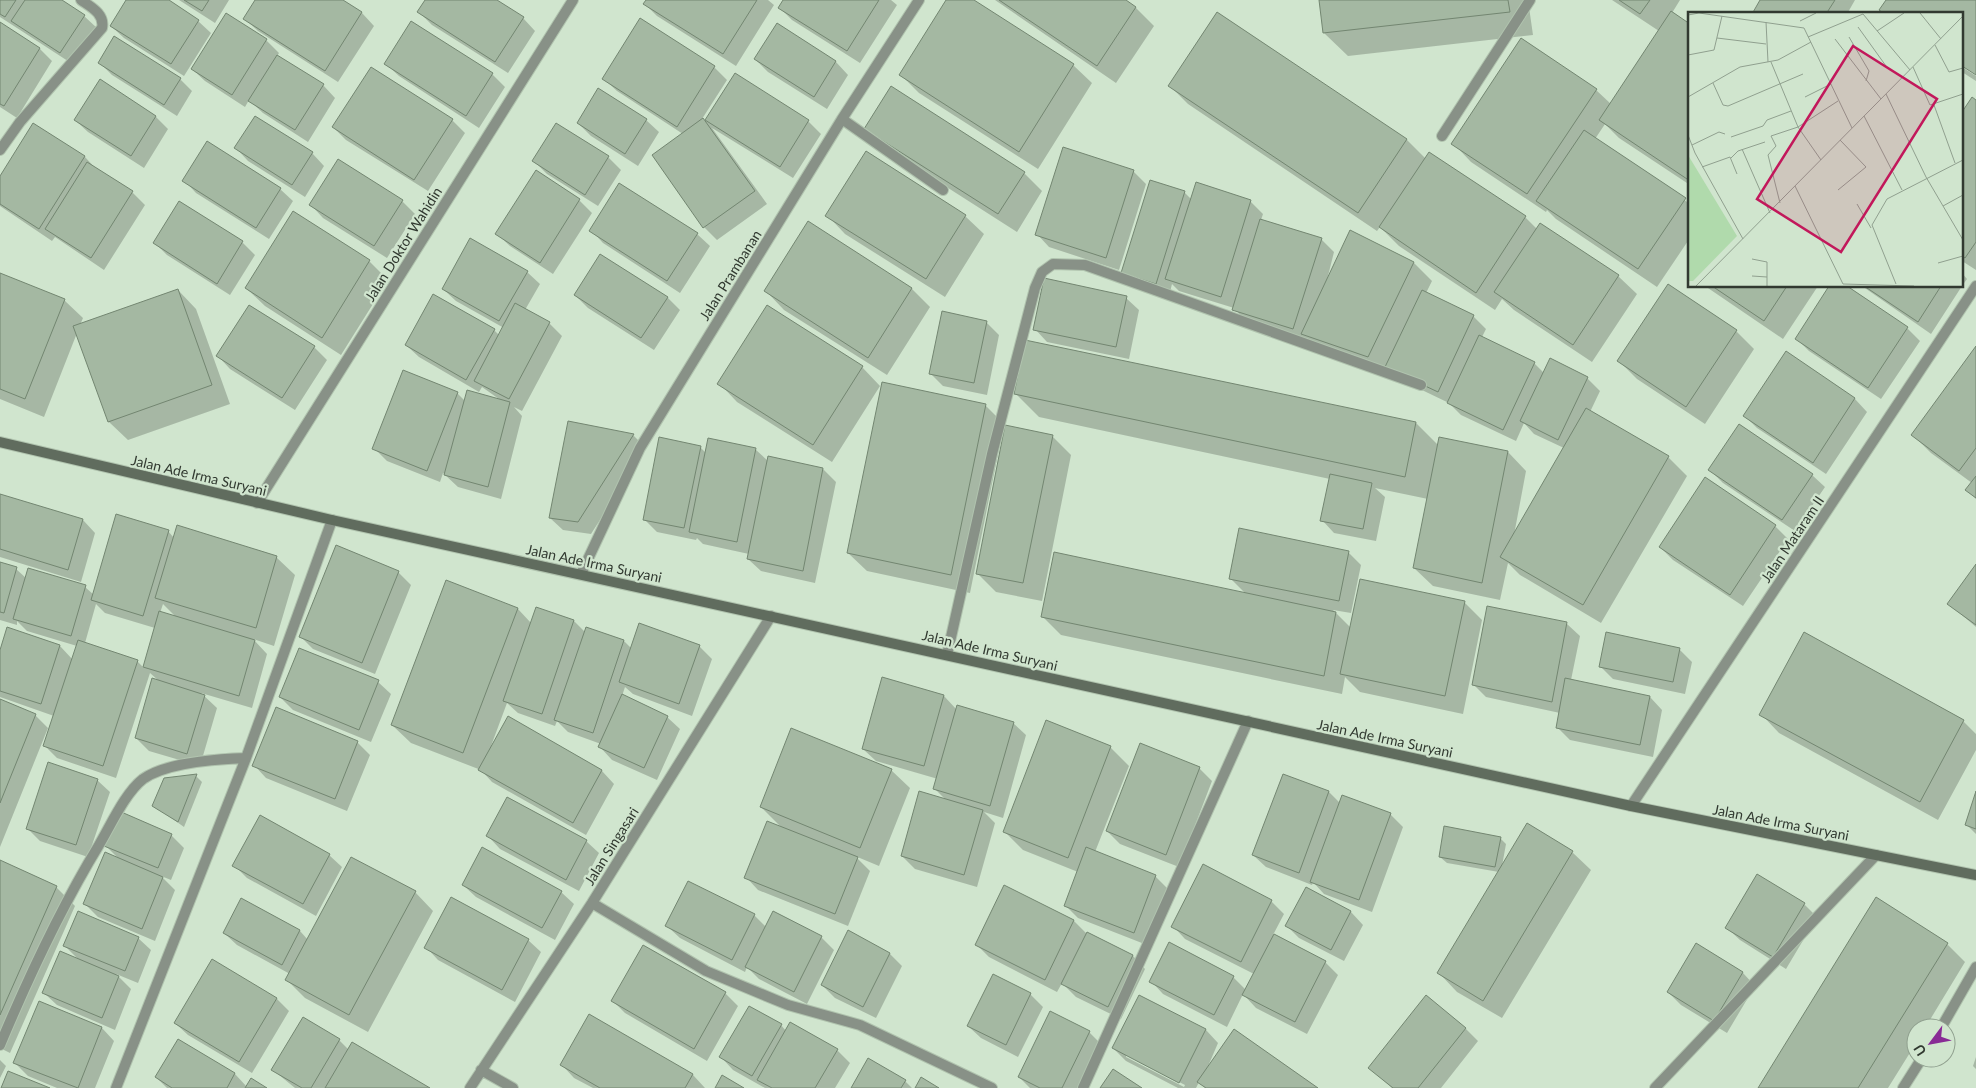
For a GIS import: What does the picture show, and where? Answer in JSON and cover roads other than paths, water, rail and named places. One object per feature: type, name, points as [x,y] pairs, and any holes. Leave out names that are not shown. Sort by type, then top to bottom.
[{"type":"main road","name":"Jalan Ade Irma Suryani","points":[[0,442],[332,520],[1631,806],[1976,875]]},
{"type":"street","points":[[0,150],[20,122],[102,28],[103,21],[100,15],[81,0]]},
{"type":"street","name":"Jalan Doktor Wahidin","points":[[257,503],[573,0]]},
{"type":"street","name":"Jalan Prambanan","points":[[581,574],[640,448],[842,119],[919,0]]},
{"type":"street","points":[[1442,136],[1530,0]]},
{"type":"street","points":[[842,119],[943,190]]},
{"type":"street","points":[[947,655],[990,464],[1028,310],[1042,272],[1053,264],[1085,265],[1422,385]]},
{"type":"street","name":"Jalan Mataram II","points":[[1631,806],[1976,286]]},
{"type":"street","points":[[116,1088],[246,758],[332,520]]},
{"type":"street","name":"Jalan Singasari","points":[[470,1088],[592,903],[771,616]]},
{"type":"street","points":[[1084,1088],[1248,721]]},
{"type":"street","points":[[0,1045],[43,946],[112,821],[138,785],[154,773],[164,769],[204,761],[246,758]]},
{"type":"street","points":[[1655,1088],[1876,855]]},
{"type":"street","points":[[592,903],[706,971],[788,1005],[860,1025],[992,1088]]},
{"type":"street","points":[[1947,1018],[1976,967]]},
{"type":"street","points":[[1903,1088],[1916,1068]]},
{"type":"street","points":[[481,1070],[513,1088]]}]
